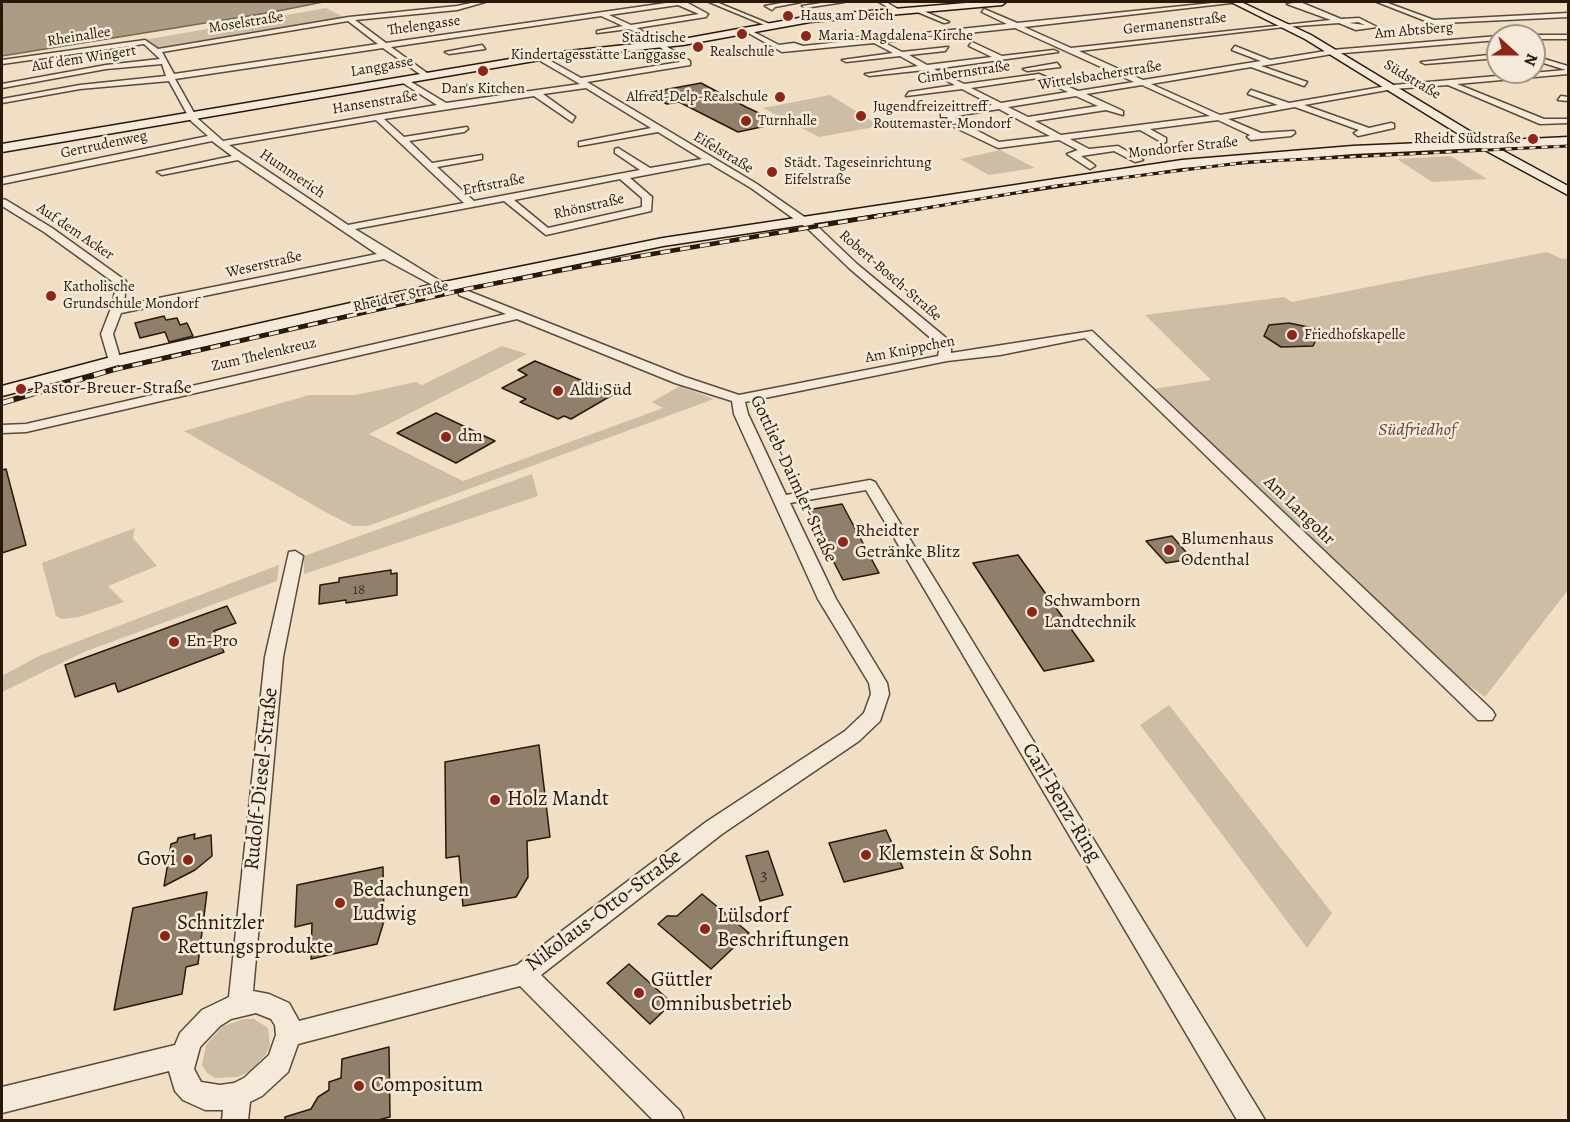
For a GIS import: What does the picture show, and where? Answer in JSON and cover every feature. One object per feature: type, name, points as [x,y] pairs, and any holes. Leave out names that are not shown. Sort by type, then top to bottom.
[{"type":"street","name":"Moselstraße","points":[[157,51],[377,15],[398,16],[466,7],[482,2]]},
{"type":"street","points":[[598,32],[706,15],[680,2]]},
{"type":"street","name":"Thelengasse","points":[[2,101],[80,87],[171,78],[284,56],[384,45],[680,2]]},
{"type":"street","points":[[712,2],[768,25]]},
{"type":"street","points":[[772,8],[768,6],[841,2]]},
{"type":"street","points":[[882,2],[898,11]]},
{"type":"street","name":"Langgasse","points":[[2,148],[540,57],[659,44],[826,17],[1002,2]]},
{"type":"street","points":[[1162,2],[1175,9]]},
{"type":"street","points":[[746,30],[780,47],[794,45],[802,48],[1018,27],[1235,2]]},
{"type":"street","name":"Südstraße","points":[[1235,2],[1332,51],[1484,145],[1569,191]]},
{"type":"street","points":[[1380,2],[1451,29]]},
{"type":"street","points":[[800,3],[826,17]]},
{"type":"street","name":"Germanenstraße","points":[[1069,50],[1284,25],[1340,21],[1304,6]]},
{"type":"street","points":[[917,10],[950,21],[924,25]]},
{"type":"street","points":[[984,11],[1260,136]]},
{"type":"street","points":[[602,14],[632,27],[659,44]]},
{"type":"street","points":[[1432,22],[1569,15]]},
{"type":"street","points":[[349,20],[424,75]]},
{"type":"street","points":[[902,27],[921,36]]},
{"type":"street","points":[[1460,32],[1486,42]]},
{"type":"street","points":[[263,34],[272,39]]},
{"type":"street","points":[[444,36],[464,50]]},
{"type":"street","points":[[1546,37],[1566,38]]},
{"type":"street","name":"Am Abtsberg","points":[[1332,51],[1486,39]]},
{"type":"street","name":"Rheinallee","points":[[2,62],[136,41],[145,42],[157,51]]},
{"type":"street","points":[[876,41],[1088,152]]},
{"type":"street","name":"Hansenstraße","points":[[217,141],[534,92],[687,63],[659,44]]},
{"type":"street","points":[[972,44],[1000,58]]},
{"type":"street","points":[[449,52],[482,47]]},
{"type":"street","points":[[1235,48],[1270,62]]},
{"type":"street","points":[[846,60],[945,49]]},
{"type":"street","name":"Hummerich","points":[[157,51],[165,61],[171,78],[192,115],[217,141],[386,255],[444,287]]},
{"type":"street","name":"Wittelsbacherstraße","points":[[941,116],[1332,51]]},
{"type":"street","points":[[869,74],[1054,52]]},
{"type":"street","name":"Eifelstraße","points":[[540,57],[754,186],[803,221]]},
{"type":"street","points":[[1425,63],[1486,58]]},
{"type":"street","name":"Cimbernstraße","points":[[985,60],[1002,68]]},
{"type":"street","name":"Auf dem Wingert","points":[[3,83],[106,67],[165,61]]},
{"type":"street","points":[[1546,62],[1569,70]]},
{"type":"street","name":"Cimbernstraße","points":[[909,94],[961,87],[1057,65]]},
{"type":"street","name":"Wittelsbacherstraße","points":[[1251,65],[1304,84]]},
{"type":"street","points":[[953,113],[951,119],[953,123],[998,146],[1217,118],[1393,87],[1569,70]]},
{"type":"street","name":"Cimbernstraße","points":[[1025,74],[1040,76],[1078,94],[1106,112]]},
{"type":"street","points":[[403,79],[445,106]]},
{"type":"street","points":[[1447,82],[1544,122],[1569,121]]},
{"type":"street","points":[[534,92],[572,119]]},
{"type":"street","points":[[1251,92],[1369,131]]},
{"type":"street","points":[[1026,120],[1091,110],[1106,112],[1130,128]]},
{"type":"street","points":[[377,117],[471,204]]},
{"type":"street","points":[[1351,134],[1391,126]]},
{"type":"street","points":[[1141,127],[1164,140]]},
{"type":"street","points":[[401,140],[464,129]]},
{"type":"street","points":[[582,144],[658,129]]},
{"type":"street","points":[[1238,139],[1291,133]]},
{"type":"street","name":"Gertrudenweg","points":[[2,181],[217,141]]},
{"type":"street","name":"Mondorfer Straße","points":[[803,221],[1138,169],[1287,155],[1569,141]]},
{"type":"street","points":[[1431,147],[1477,151],[1510,160]]},
{"type":"street","points":[[1090,166],[1072,154],[1115,148],[1138,160]]},
{"type":"street","points":[[618,151],[648,172]]},
{"type":"street","points":[[162,172],[239,157]]},
{"type":"street","points":[[429,166],[479,157]]},
{"type":"street","name":"Erftstraße","points":[[346,228],[709,160]]},
{"type":"street","name":"Rhönstraße","points":[[506,198],[546,232],[647,209],[647,197],[622,176]]},
{"type":"street","name":"Auf dem Acker","points":[[2,202],[48,230],[122,283],[119,303],[107,334],[115,361]]},
{"type":"street","name":"Rheidter Straße","points":[[2,391],[115,361],[444,287],[616,251],[803,221]]},
{"type":"street","name":"Robert-Bosch-Straße","points":[[803,221],[947,345],[944,358]]},
{"type":"street","name":"Weserstraße","points":[[114,312],[386,255]]},
{"type":"street","name":"Gottlieb-Daimler-Straße","points":[[463,293],[680,380],[738,399],[741,414],[827,599],[873,671],[880,694],[878,705]]},
{"type":"street","name":"Zum Thelenkreuz","points":[[9,429],[504,317],[519,316]]},
{"type":"street","name":"Am Knippchen","points":[[738,399],[935,362],[944,358],[1000,351],[1088,334]]},
{"type":"street","name":"Am Langohr","points":[[1088,334],[1485,715]]},
{"type":"street","name":"Carl-Benz-Ring","points":[[782,500],[870,485],[1252,1120]]},
{"type":"street","name":"Rudolf-Diesel-Straße","points":[[240,1004],[274,657],[295,556]]},
{"type":"street","name":"Nikolaus-Otto-Straße","points":[[289,1035],[524,974],[719,824],[852,736],[873,716],[878,705]]},
{"type":"street","points":[[524,974],[671,1120]]},
{"type":"street","points":[[256,1002],[280,1011],[287,1022],[289,1035],[283,1056],[268,1076],[237,1095],[220,1098],[205,1097],[192,1091],[184,1082],[181,1069],[183,1055],[189,1041],[211,1018],[240,1004],[256,1002]]},
{"type":"street","points":[[2,1100],[183,1055]]},
{"type":"street","points":[[235,1120],[237,1095]]},
{"type":"green space","points":[[326,8],[349,20],[158,49],[144,40]]},
{"type":"green space","points":[[830,95],[880,126],[819,137],[763,108]]},
{"type":"green space","points":[[1000,150],[1035,168],[989,175],[960,159]]},
{"type":"green space","points":[[1451,156],[1487,179],[1432,182],[1397,159]]},
{"type":"green space","name":"Südfriedhof","points":[[1547,252],[1562,259],[1568,258],[1568,590],[1485,697],[1453,674],[1153,389],[1211,380],[1145,315],[1284,297],[1292,302]]},
{"type":"green space","points":[[502,346],[527,354],[369,434],[463,481],[663,408],[652,402],[680,386],[714,399],[368,526],[353,526],[329,514],[184,431],[309,395],[356,395],[416,382],[422,385]]},
{"type":"green space","points":[[532,474],[538,496],[304,574],[304,556]]},
{"type":"green space","points":[[135,528],[133,538],[157,566],[108,586],[124,602],[79,617],[62,619],[56,616],[42,563]]},
{"type":"green space","points":[[279,565],[277,581],[84,652],[2,692],[2,676],[39,656]]},
{"type":"green space","points":[[1169,705],[1332,913],[1307,948],[1140,725]]},
{"type":"green space","points":[[244,1019],[254,1019],[268,1028],[270,1045],[266,1054],[250,1071],[238,1077],[215,1078],[207,1073],[202,1065],[206,1045],[223,1026]]},
{"type":"shaded area","points":[[2,2],[323,2],[2,56]]},
{"type":"building","points":[[701,83],[780,123],[738,132],[679,102],[667,104],[647,93]]},
{"type":"building","points":[[164,316],[166,320],[177,318],[180,325],[187,323],[193,336],[169,342],[165,332],[140,338],[135,323]]},
{"type":"building","name":"Friedhofskapelle","points":[[1289,323],[1313,328],[1319,333],[1313,346],[1281,347],[1264,336],[1269,325]]},
{"type":"building","name":"Aldi Süd","points":[[535,361],[614,394],[571,419],[564,416],[558,419],[520,402],[526,399],[502,388],[527,375],[518,370]]},
{"type":"building","name":"dm","points":[[436,413],[495,441],[456,463],[397,433]]},
{"type":"building","points":[[6,469],[26,545],[2,553],[2,470]]},
{"type":"building","name":"Rheidter Getränke Blitz","points":[[842,504],[879,573],[843,580],[807,510]]},
{"type":"building","name":"Blumenhaus Odenthal","points":[[1172,536],[1192,559],[1166,563],[1146,541]]},
{"type":"building","name":"Schwamborn Landtechnik","points":[[1018,555],[1094,661],[1044,671],[973,563]]},
{"type":"building","points":[[391,570],[391,574],[397,573],[397,595],[346,603],[346,600],[319,604],[320,585],[339,582],[339,578]]},
{"type":"building","name":"En-Pro","points":[[227,606],[236,623],[214,631],[224,652],[118,692],[115,683],[75,697],[65,665]]},
{"type":"building","name":"Holz Mandt","points":[[539,745],[550,837],[527,841],[528,877],[516,897],[463,906],[459,856],[446,858],[445,762]]},
{"type":"building","name":"Klemstein & Sohn","points":[[886,830],[903,868],[844,882],[829,843]]},
{"type":"building","name":"Govi","points":[[195,834],[194,839],[211,835],[212,856],[195,870],[164,886],[171,844],[177,842],[178,838]]},
{"type":"building","points":[[768,851],[783,895],[760,901],[746,856]]},
{"type":"building","name":"Bedachungen Ludwig","points":[[383,867],[384,921],[377,944],[311,959],[312,923],[295,927],[297,885]]},
{"type":"building","name":"Schnitzler Rettungsprodukte","points":[[207,892],[198,964],[186,967],[182,994],[114,1010],[133,908]]},
{"type":"building","name":"Lülsdorf Beschriftungen","points":[[702,894],[749,933],[711,969],[658,924],[667,916],[677,916]]},
{"type":"building","name":"Güttler Omnibusbetrieb","points":[[629,964],[672,1003],[650,1024],[607,983]]},
{"type":"building","name":"Compositum","points":[[389,1047],[390,1117],[378,1120],[285,1120],[285,1117],[311,1109],[318,1097],[329,1090],[329,1082],[341,1078],[342,1059]]},
{"type":"railway","points":[[874,217],[1056,186],[1248,162],[1568,146]]},
{"type":"railway","points":[[113,370],[467,289],[593,264],[883,215]]},
{"type":"railway","points":[[2,403],[118,368]]},
{"type":"place","name":"Haus am Deich","points":[[788,16]]},
{"type":"place","name":"Realschule","points":[[742,34]]},
{"type":"place","name":"Maria-Magdalena-Kirche","points":[[806,36]]},
{"type":"place","name":"Städtische Kindertagesstätte Langgasse","points":[[698,47]]},
{"type":"place","name":"Dan's Kitchen","points":[[483,71]]},
{"type":"place","name":"Alfred-Delp-Realschule","points":[[780,97]]},
{"type":"place","name":"Jugendfreizeittreff Routemaster-Mondorf","points":[[861,116]]},
{"type":"place","name":"Turnhalle","points":[[746,121]]},
{"type":"place","name":"Rheidt Südstraße","points":[[1533,139]]},
{"type":"place","name":"Städt. Tageseinrichtung Eifelstraße","points":[[772,172]]},
{"type":"place","name":"Katholische Grundschule Mondorf","points":[[51,296]]},
{"type":"place","name":"Friedhofskapelle","points":[[1292,335]]},
{"type":"place","name":"Pastor-Breuer-Straße","points":[[21,389]]},
{"type":"place","name":"Aldi Süd","points":[[558,391]]},
{"type":"place","name":"dm","points":[[446,437]]},
{"type":"place","name":"Rheidter Getränke Blitz","points":[[843,542]]},
{"type":"place","name":"Blumenhaus Odenthal","points":[[1169,550]]},
{"type":"place","name":"Schwamborn Landtechnik","points":[[1032,612]]},
{"type":"place","name":"En-Pro","points":[[174,642]]},
{"type":"place","name":"Holz Mandt","points":[[495,800]]},
{"type":"place","name":"Klemstein & Sohn","points":[[866,855]]},
{"type":"place","name":"Govi","points":[[188,860]]},
{"type":"place","name":"Bedachungen Ludwig","points":[[340,903]]},
{"type":"place","name":"Lülsdorf Beschriftungen","points":[[705,929]]},
{"type":"place","name":"Schnitzler Rettungsprodukte","points":[[165,936]]},
{"type":"place","name":"Güttler Omnibusbetrieb","points":[[639,993]]},
{"type":"place","name":"Compositum","points":[[359,1086]]}]
